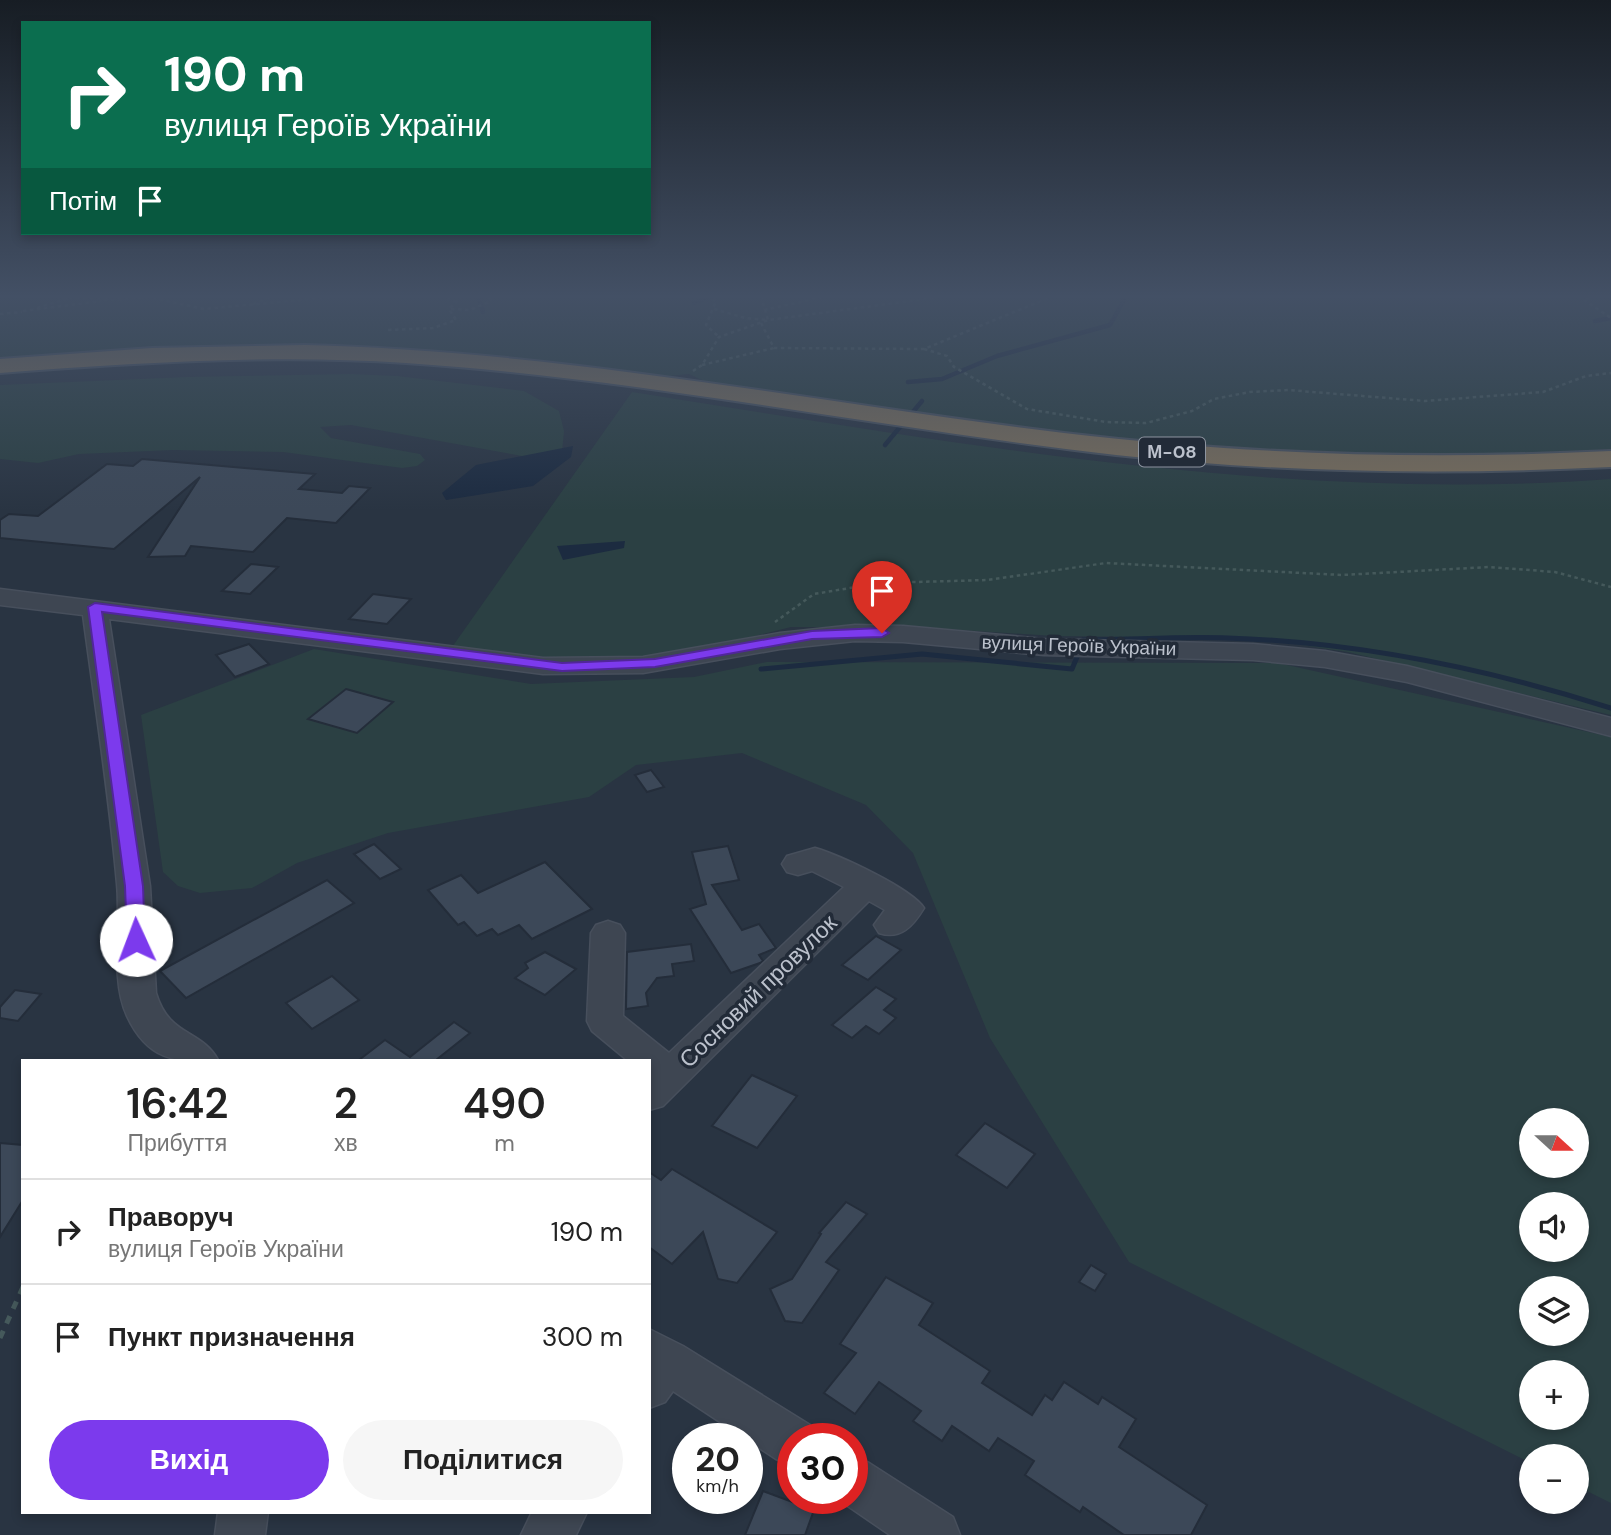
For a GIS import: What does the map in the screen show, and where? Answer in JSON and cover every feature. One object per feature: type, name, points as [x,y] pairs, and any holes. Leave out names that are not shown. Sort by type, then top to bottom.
[{"type":"highway","name":"М-08","points":[[534,368],[926,423],[1223,456],[1313,463],[1429,465],[1611,459]]},
{"type":"street","name":"вулиця Героїв України","points":[[0,597],[543,666],[605,667],[655,663],[812,635],[907,632],[1040,647],[1229,650],[1284,654],[1401,673],[1611,727]]},
{"type":"street","points":[[95,607],[134,886],[138,993],[144,1014],[162,1036],[197,1059]]},
{"type":"street","points":[[798,864],[815,859],[907,908],[891,925]]},
{"type":"street","name":"Сосновий провулок","points":[[659,1085],[866,886]]},
{"type":"street","points":[[608,933],[605,1021],[637,1059]]},
{"type":"street","points":[[655,1366],[777,1433]]},
{"type":"street","points":[[868,1491],[935,1535]]},
{"type":"street","points":[[240,1535],[243,1514]]},
{"type":"street","points":[[546,1535],[561,1514]]},
{"type":"path","points":[[671,386],[698,368]]},
{"type":"path","points":[[955,368],[1027,408],[1106,422],[1146,423],[1192,411],[1214,399],[1250,392],[1288,390],[1425,401],[1543,392],[1586,376],[1611,373]]},
{"type":"path","points":[[769,641],[776,618],[814,594],[880,583],[988,580],[1106,564],[1342,575],[1489,566],[1555,572],[1611,587]]},
{"type":"path","points":[[0,1338],[21,1291]]},
{"type":"green space","points":[[567,368],[1611,368],[1611,449],[1478,458],[1340,458],[1142,442],[721,389],[689,374],[647,378]]},
{"type":"green space","points":[[351,374],[397,376],[524,391],[559,411],[564,431],[561,463],[351,425],[320,427],[331,438],[420,454],[425,460],[417,466],[402,468],[283,452],[173,450],[79,454],[38,463],[0,459],[0,385],[187,377]]},
{"type":"green space","points":[[632,392],[997,448],[1120,464],[1242,475],[1365,483],[1488,484],[1611,479],[1611,715],[1348,652],[1255,638],[1055,636],[914,627],[791,627],[690,652],[615,661],[544,662],[450,650]]},
{"type":"green space","points":[[314,649],[531,684],[694,677],[767,662],[1278,663],[1611,737],[1611,1503],[1589,1492],[1589,1444],[1519,1444],[1519,1457],[1129,1262],[990,1038],[913,853],[866,805],[742,753],[636,765],[589,797],[388,833],[297,863],[252,888],[200,893],[178,886],[163,872],[141,715]]},
{"type":"water","points":[[573,446],[571,457],[533,486],[446,500],[442,493],[476,465]]},
{"type":"water","points":[[625,541],[624,548],[563,560],[557,546]]},
{"type":"building","points":[[142,459],[315,474],[299,489],[342,493],[349,486],[370,488],[336,523],[287,518],[253,552],[191,546],[185,556],[148,557],[200,477],[114,549],[0,538],[0,520],[9,514],[38,516],[107,464],[133,466]]},
{"type":"building","points":[[251,564],[278,567],[250,594],[222,591]]},
{"type":"building","points":[[373,594],[411,599],[387,624],[349,619]]},
{"type":"building","points":[[249,644],[269,664],[235,677],[216,655]]},
{"type":"building","points":[[346,689],[393,702],[357,733],[308,719]]},
{"type":"building","points":[[651,770],[664,787],[647,792],[635,775]]},
{"type":"building","points":[[374,844],[401,869],[380,879],[354,854]]},
{"type":"building","points":[[728,846],[739,880],[712,885],[742,930],[759,924],[776,948],[759,955],[763,961],[760,963],[731,973],[690,909],[706,904],[692,852]]},
{"type":"building","points":[[545,862],[592,909],[532,939],[519,925],[498,935],[492,929],[477,936],[464,922],[458,925],[428,890],[461,875],[478,893]]},
{"type":"building","points":[[327,880],[354,903],[186,998],[160,971]]},
{"type":"building","points":[[876,936],[901,950],[868,980],[842,965]]},
{"type":"building","points":[[691,944],[694,961],[672,964],[674,976],[657,978],[646,993],[648,1006],[626,1009],[627,952]]},
{"type":"building","points":[[545,952],[576,969],[545,995],[515,978],[528,968],[525,963]]},
{"type":"building","points":[[332,976],[359,1000],[312,1029],[286,1003]]},
{"type":"building","points":[[876,987],[896,999],[884,1010],[896,1018],[879,1034],[866,1026],[852,1038],[832,1025]]},
{"type":"building","points":[[15,990],[41,994],[18,1021],[0,1018],[0,1007]]},
{"type":"building","points":[[454,1022],[470,1033],[437,1059],[360,1059],[385,1040],[410,1057]]},
{"type":"building","points":[[752,1075],[797,1096],[757,1148],[712,1126]]},
{"type":"building","points":[[985,1123],[1035,1154],[1007,1188],[956,1155]]},
{"type":"building","points":[[0,1143],[21,1145],[21,1203],[0,1237]]},
{"type":"building","points":[[672,1169],[777,1232],[737,1283],[718,1279],[703,1232],[672,1264],[651,1248],[651,1173],[661,1180]]},
{"type":"building","points":[[846,1202],[867,1214],[826,1262],[839,1270],[802,1323],[785,1321],[770,1289],[792,1279],[821,1234],[819,1233]]},
{"type":"building","points":[[1091,1265],[1106,1274],[1095,1291],[1079,1282]]},
{"type":"building","points":[[886,1277],[933,1303],[919,1325],[990,1371],[982,1383],[1032,1415],[1045,1395],[1052,1400],[1064,1382],[1098,1404],[1102,1397],[1136,1419],[1119,1447],[1207,1505],[1191,1535],[1124,1535],[1083,1507],[1080,1512],[1025,1475],[1034,1461],[998,1438],[989,1451],[952,1426],[942,1441],[913,1421],[921,1411],[879,1382],[855,1414],[824,1393],[856,1353],[840,1344]]},
{"type":"building","points":[[763,1491],[777,1496],[777,1514],[813,1514],[805,1535],[745,1535],[754,1514],[763,1514]]},
{"type":"waterway","points":[[908,382],[942,379],[969,368]]},
{"type":"waterway","points":[[912,413],[922,401]]},
{"type":"waterway","points":[[885,445],[900,427]]},
{"type":"waterway","points":[[1083,640],[1210,638],[1325,645],[1470,670],[1611,708]]},
{"type":"waterway","points":[[761,669],[922,654],[1072,669],[1077,657]]},
{"type":"route","points":[[136,940],[134,886],[95,607],[467,657],[562,667],[655,663],[812,635],[882,633]]}]
